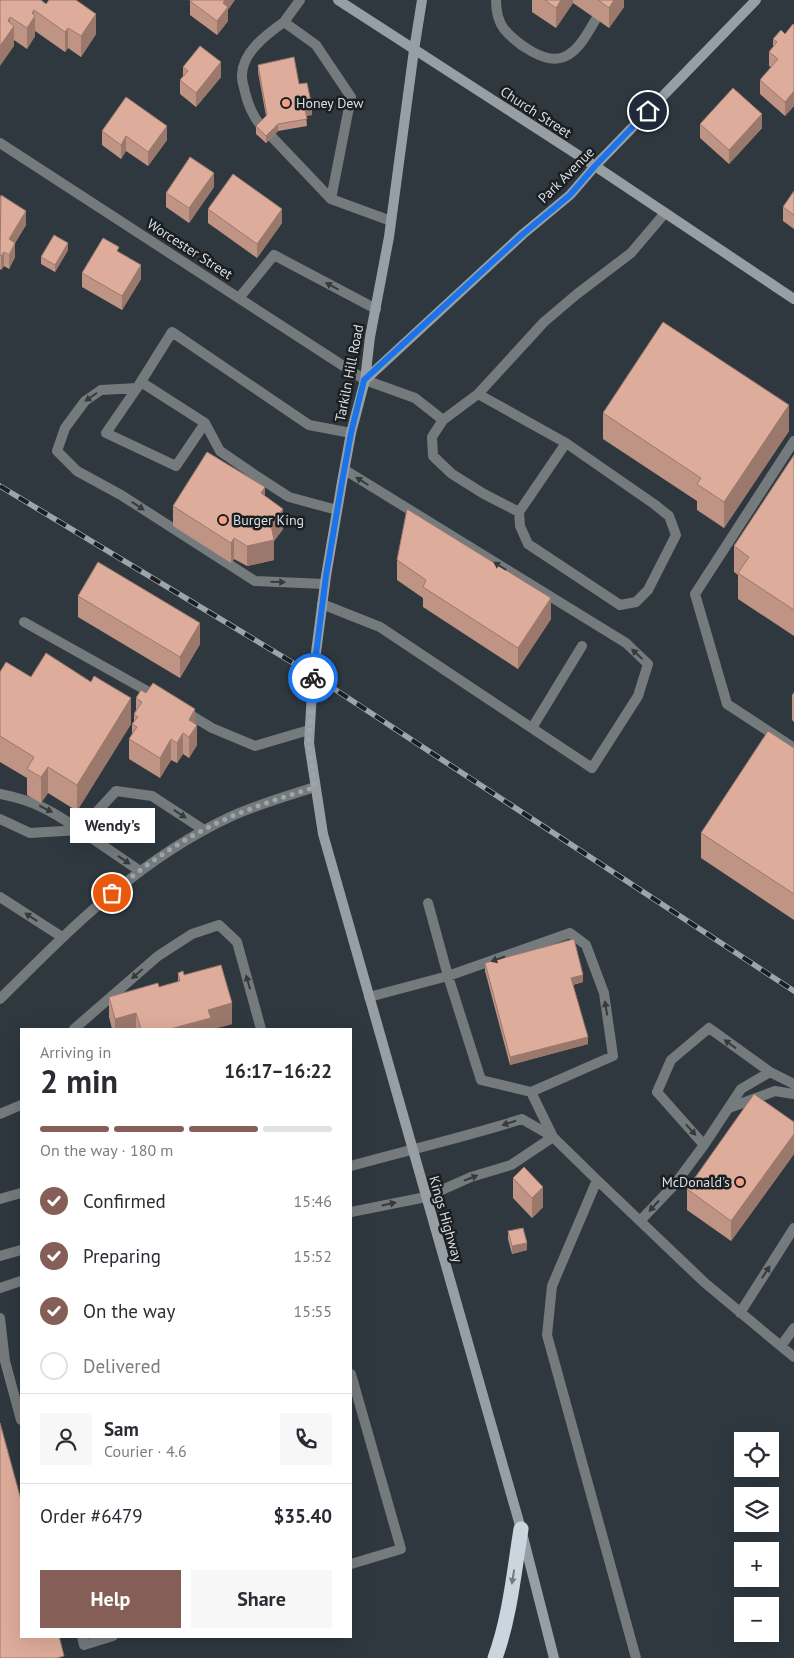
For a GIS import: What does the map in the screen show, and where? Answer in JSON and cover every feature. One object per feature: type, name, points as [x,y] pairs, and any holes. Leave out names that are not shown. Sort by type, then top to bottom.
[{"type":"highway","points":[[495,1658],[508,1608],[521,1529]]},
{"type":"main road","name":"Church Street","points":[[338,0],[595,166],[794,298]]},
{"type":"main road","name":"Tarkiln Hill Road","points":[[315,787],[309,743],[313,675],[322,604],[344,470],[364,380],[391,222],[422,0]]},
{"type":"main road","name":"Park Avenue","points":[[364,380],[523,234],[570,195],[595,166],[756,0]]},
{"type":"main road","name":"Kings Highway","points":[[315,787],[323,834],[521,1529],[554,1658]]},
{"type":"street","points":[[262,127],[255,119],[249,104],[242,76],[246,61],[263,37],[284,22],[300,0]]},
{"type":"street","points":[[496,0],[496,12],[504,28],[530,52],[547,58],[564,58],[576,49],[596,19]]},
{"type":"street","points":[[284,22],[316,45],[351,97],[331,199]]},
{"type":"street","points":[[272,137],[331,199],[391,222]]},
{"type":"street","name":"Worcester Street","points":[[0,143],[364,380],[415,398],[443,420]]},
{"type":"street","points":[[519,512],[484,494],[452,474],[433,456],[432,437],[443,420],[478,394],[544,322],[576,294],[631,253],[665,213]]},
{"type":"street","points":[[239,298],[274,255],[376,309]]},
{"type":"street","points":[[205,423],[176,466],[106,433],[172,332],[310,424],[351,433]]},
{"type":"street","points":[[325,584],[255,581],[120,495],[77,471],[58,450],[65,428],[85,401],[101,390],[139,385],[205,423],[220,451],[289,497],[338,510]]},
{"type":"street","points":[[478,394],[566,443],[669,516],[676,535],[648,590],[636,602],[620,604],[528,544],[520,526],[519,512],[566,443]]},
{"type":"street","points":[[794,441],[695,594],[726,704],[794,748]]},
{"type":"street","points":[[322,604],[380,627],[592,768],[638,696],[648,664],[626,643],[344,470]]},
{"type":"street","points":[[24,622],[212,728],[255,746],[310,730]]},
{"type":"street","points":[[532,728],[582,646]]},
{"type":"street","points":[[0,999],[88,913],[124,882],[166,853],[204,830],[233,816],[259,805],[315,787]]},
{"type":"street","points":[[0,819],[30,834],[80,830],[116,790],[152,796],[204,830]]},
{"type":"street","points":[[0,794],[24,799],[50,810],[140,871]]},
{"type":"street","points":[[0,897],[62,937]]},
{"type":"street","points":[[369,998],[448,976],[570,933],[586,944],[604,993],[613,1056],[531,1092],[482,1080],[448,976],[428,903]]},
{"type":"street","points":[[75,1028],[158,956],[192,934],[219,925],[237,942],[261,1028]]},
{"type":"street","points":[[704,1145],[657,1092],[671,1060],[709,1028],[770,1072],[794,1084]]},
{"type":"street","points":[[640,1221],[675,1184],[704,1145],[741,1089],[770,1072]]},
{"type":"street","points":[[728,1109],[775,1091],[794,1094]]},
{"type":"street","points":[[531,1092],[552,1137]]},
{"type":"street","points":[[0,1114],[20,1105]]},
{"type":"street","points":[[352,1166],[522,1119],[552,1137],[705,1283],[794,1357]]},
{"type":"street","points":[[352,1212],[426,1197],[510,1165],[552,1137]]},
{"type":"street","points":[[597,1180],[552,1286],[547,1335],[636,1658]]},
{"type":"street","points":[[0,1199],[20,1193]]},
{"type":"street","points":[[740,1313],[794,1228]]},
{"type":"street","points":[[0,1256],[20,1250]]},
{"type":"street","points":[[0,1288],[20,1281]]},
{"type":"street","points":[[0,1318],[5,1361],[20,1416]]},
{"type":"street","points":[[781,1346],[794,1328]]},
{"type":"street","points":[[352,1378],[401,1549],[352,1564]]},
{"type":"street","points":[[82,1638],[84,1645],[107,1638]]},
{"type":"building","points":[[0,0],[41,0],[46,4],[49,0],[76,0],[96,14],[81,36],[68,28],[65,32],[34,10],[32,13],[35,16],[27,28],[10,17],[8,21],[14,26],[0,46]]},
{"type":"building","points":[[190,0],[225,0],[223,3],[228,7],[217,21]]},
{"type":"building","points":[[545,0],[561,0],[556,8]]},
{"type":"building","points":[[598,0],[614,0],[609,8]]},
{"type":"building","points":[[793,24],[794,91],[785,102],[760,80],[778,59],[769,52],[777,42],[773,39],[781,30],[785,34]]},
{"type":"building","points":[[200,46],[221,62],[196,93],[180,80],[188,71],[183,67]]},
{"type":"building","name":"Honey Dew","points":[[294,57],[299,84],[307,83],[312,107],[305,109],[307,119],[278,124],[266,136],[256,126],[267,115],[258,65]]},
{"type":"building","points":[[733,88],[762,114],[729,150],[700,124]]},
{"type":"building","points":[[126,97],[167,126],[148,152],[126,136],[121,145],[102,131]]},
{"type":"building","points":[[190,157],[214,173],[189,208],[166,193]]},
{"type":"building","points":[[233,174],[282,209],[257,244],[208,209]]},
{"type":"building","points":[[794,191],[794,215],[783,207]]},
{"type":"building","points":[[1,195],[26,211],[9,239],[15,243],[9,255],[4,252],[1,256],[0,255]]},
{"type":"building","points":[[54,235],[68,243],[55,265],[41,257]]},
{"type":"building","points":[[103,238],[119,247],[117,251],[141,265],[122,296],[82,273]]},
{"type":"building","points":[[663,322],[789,405],[724,502],[697,484],[701,478],[603,413]]},
{"type":"building","name":"Burger King","points":[[207,452],[265,487],[261,493],[283,509],[271,525],[274,540],[247,546],[234,538],[231,543],[173,506]]},
{"type":"building","points":[[794,455],[794,610],[738,573],[749,557],[734,546]]},
{"type":"building","points":[[407,509],[551,598],[518,648],[423,587],[426,580],[397,560]]},
{"type":"building","points":[[98,562],[200,623],[180,657],[78,596]]},
{"type":"building","points":[[46,653],[91,682],[94,676],[131,698],[77,785],[48,767],[41,777],[27,769],[34,757],[0,736],[0,672],[6,662],[31,677]]},
{"type":"building","points":[[153,683],[195,709],[189,720],[197,725],[189,737],[183,733],[177,743],[171,739],[160,758],[129,739],[137,727],[132,724],[138,717],[134,714],[142,702],[136,698],[141,690],[146,693]]},
{"type":"building","points":[[768,731],[794,748],[794,894],[701,833]]},
{"type":"building","points":[[574,939],[583,975],[571,978],[588,1037],[510,1057],[485,963]]},
{"type":"building","points":[[221,965],[232,1003],[208,1010],[211,1018],[174,1028],[141,1028],[136,1013],[115,1019],[109,997],[158,983],[159,987],[180,981],[178,973],[183,971],[184,975]]},
{"type":"building","name":"McDonald's","points":[[754,1094],[794,1122],[794,1134],[731,1221],[687,1189]]},
{"type":"building","points":[[524,1167],[543,1187],[532,1198],[513,1178]]},
{"type":"building","points":[[523,1228],[527,1243],[512,1246],[508,1231]]},
{"type":"building","points":[[0,1423],[20,1496],[20,1638],[60,1638],[64,1656],[57,1658],[0,1658]]},
{"type":"railway","points":[[0,486],[313,675],[794,991]]},
{"type":"way so far","points":[[112,893],[124,882],[195,835],[246,810],[315,787],[309,743],[313,678]]},
{"type":"place","name":"Honey Dew","points":[[286,103]]},
{"type":"place","name":"Burger King","points":[[223,520]]},
{"type":"place","name":"Wendy's","points":[[112,893]]},
{"type":"place","name":"McDonald's","points":[[740,1182]]},
{"type":"route","points":[[313,678],[326,576],[342,482],[351,433],[364,380],[523,234],[570,195],[648,111]]}]
